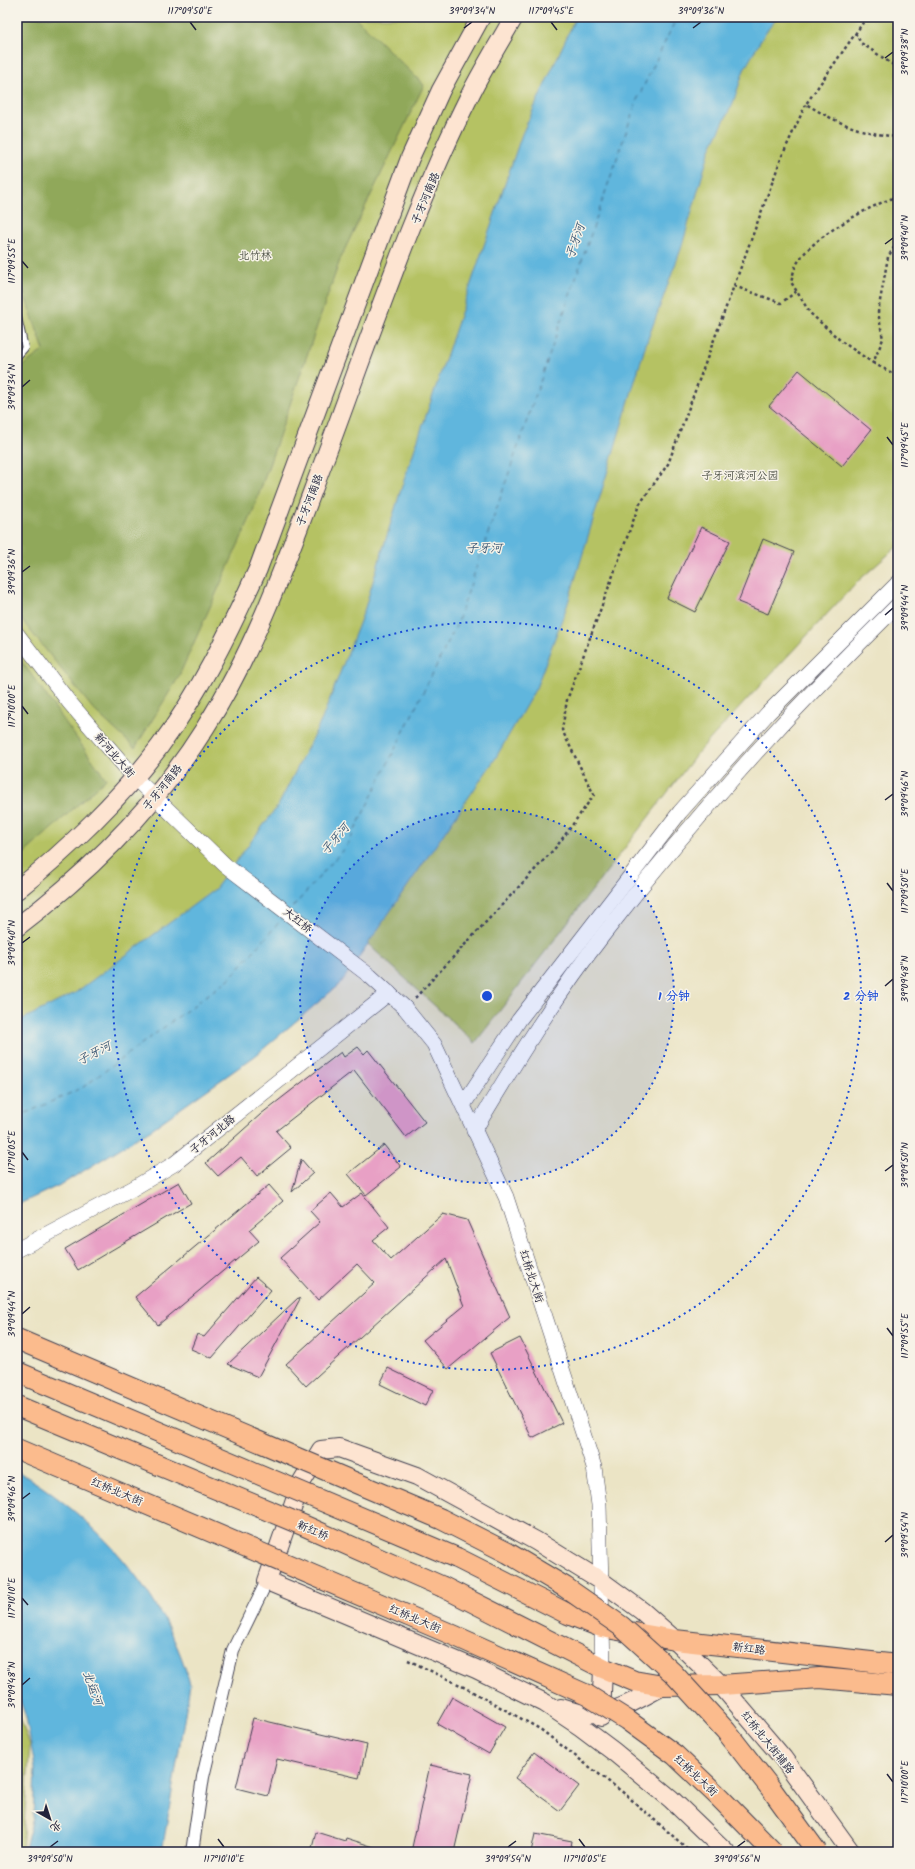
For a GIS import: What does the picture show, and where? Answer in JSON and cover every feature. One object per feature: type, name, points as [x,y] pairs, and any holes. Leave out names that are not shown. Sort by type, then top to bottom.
[{"type":"main road","points":[[17,890],[82,833],[134,778],[155,753],[191,700],[240,608],[258,569],[410,158],[440,90],[481,17]]},
{"type":"main road","name":"子牙河南路","points":[[17,927],[46,905],[91,865],[122,834],[154,798],[177,769],[205,729],[237,673],[263,618],[290,550],[420,205],[470,95],[514,17]]},
{"type":"main road","points":[[155,753],[152,764],[157,771],[165,775],[170,774],[177,769]]},
{"type":"main road","points":[[17,1338],[440,1519],[508,1553],[566,1587],[621,1626],[673,1673],[726,1730],[817,1852]]},
{"type":"main road","points":[[17,1372],[457,1558],[568,1614],[601,1628]]},
{"type":"main road","name":"新红桥","points":[[17,1406],[305,1526],[443,1588],[603,1668]]},
{"type":"main road","name":"红桥北大街辅路","points":[[267,1581],[301,1483],[321,1450],[339,1448],[417,1476],[536,1541],[601,1581],[642,1611],[722,1685],[783,1758],[850,1852]]},
{"type":"main road","name":"红桥北大街","points":[[17,1449],[453,1635],[587,1695],[627,1720],[675,1755],[717,1794],[773,1852]]},
{"type":"main road","points":[[267,1581],[476,1669],[545,1703],[581,1726],[613,1751],[671,1799],[726,1852]]},
{"type":"main road","name":"新红路","points":[[601,1628],[675,1640],[898,1665]]},
{"type":"main road","points":[[613,1751],[603,1729],[600,1714],[603,1668],[634,1681],[663,1686],[722,1685],[820,1678],[898,1685]]},
{"type":"main road","points":[[545,1703],[572,1712],[600,1714],[626,1705],[663,1686]]},
{"type":"street","points":[[463,1105],[519,1020],[680,812],[768,713],[898,583]]},
{"type":"street","points":[[474,1131],[530,1039],[608,929],[689,829],[776,730],[828,674],[898,605]]},
{"type":"street","name":"新河北大街","points":[[17,634],[70,702],[134,778],[225,864]]},
{"type":"street","name":"大红桥","points":[[225,864],[370,976]]},
{"type":"street","name":"红桥北大街","points":[[370,976],[405,1008],[439,1052],[474,1131],[506,1197],[594,1467],[599,1505],[603,1668]]},
{"type":"street","name":"子牙河北路","points":[[17,1250],[132,1189],[174,1164],[389,994]]},
{"type":"street","points":[[192,1852],[203,1777],[233,1650],[267,1581]]},
{"type":"lane","points":[[17,313],[25,348],[17,357]]},
{"type":"path","points":[[405,1008],[557,846],[594,795],[562,730],[567,700],[639,505],[668,464],[782,156],[806,104],[855,33],[868,17]]},
{"type":"path","points":[[855,33],[861,43],[898,68]]},
{"type":"path","points":[[806,104],[853,128],[876,134],[898,137]]},
{"type":"path","points":[[898,196],[881,202],[850,219],[817,241],[798,262],[791,282],[810,313],[841,341],[874,363],[896,375],[898,374]]},
{"type":"path","points":[[874,363],[883,339],[878,312],[888,257],[898,241]]},
{"type":"path","points":[[734,286],[781,304],[797,291]]},
{"type":"path","points":[[405,1659],[460,1685],[540,1729],[625,1794],[691,1852]]},
{"type":"green space","name":"北竹林","points":[[17,17],[610,17],[351,703],[215,905],[17,1042]]},
{"type":"green space","points":[[17,17],[355,17],[424,85],[341,257],[252,514],[178,678],[135,748],[94,710],[17,614],[17,370],[44,350],[17,274]]},
{"type":"green space","name":"子牙河滨河公园","points":[[755,17],[898,17],[898,546],[856,583],[700,750],[475,1043],[355,932]]},
{"type":"green space","points":[[17,655],[106,779],[17,860]]},
{"type":"green space","points":[[17,1710],[30,1745],[22,1852],[17,1852]]},
{"type":"water","name":"子牙河","points":[[576,17],[778,17],[765,33],[744,70],[733,103],[710,149],[681,249],[646,344],[567,606],[536,688],[495,759],[341,983],[255,1056],[153,1128],[64,1183],[17,1205],[17,1022],[75,993],[215,889],[278,806],[322,719],[364,611],[402,486],[522,134]]},
{"type":"water","name":"北运河","points":[[17,1471],[74,1511],[100,1535],[124,1561],[145,1589],[164,1619],[179,1651],[190,1684],[162,1852],[24,1852],[33,1818],[35,1768],[26,1717],[17,1692]]},
{"type":"building","points":[[799,370],[871,430],[842,466],[769,406]]},
{"type":"building","points":[[701,527],[730,541],[695,612],[667,598]]},
{"type":"building","points":[[763,539],[794,552],[768,614],[738,602]]},
{"type":"building","points":[[358,1047],[364,1054],[368,1050],[425,1122],[406,1137],[354,1070],[276,1131],[291,1148],[257,1176],[241,1157],[218,1176],[206,1163],[261,1114],[341,1052],[344,1057]]},
{"type":"building","points":[[384,1145],[401,1167],[366,1195],[348,1174]]},
{"type":"building","points":[[301,1160],[313,1173],[292,1192]]},
{"type":"building","points":[[179,1182],[191,1203],[78,1270],[65,1249]]},
{"type":"building","points":[[269,1185],[283,1201],[249,1230],[259,1241],[158,1325],[135,1297]]},
{"type":"building","points":[[331,1193],[343,1207],[362,1193],[389,1227],[373,1240],[391,1260],[443,1214],[467,1220],[510,1317],[448,1369],[423,1340],[464,1306],[446,1259],[306,1386],[286,1364],[375,1283],[357,1264],[318,1300],[280,1258],[320,1222],[310,1211]]},
{"type":"building","points":[[256,1277],[271,1290],[212,1358],[191,1349],[197,1334],[204,1337]]},
{"type":"building","points":[[298,1298],[300,1299],[258,1377],[228,1364]]},
{"type":"building","points":[[520,1338],[562,1423],[532,1438],[490,1353]]},
{"type":"building","points":[[388,1368],[433,1390],[425,1406],[380,1384]]},
{"type":"building","points":[[452,1697],[505,1727],[489,1754],[437,1724]]},
{"type":"building","points":[[253,1718],[367,1745],[359,1778],[277,1759],[268,1796],[236,1788]]},
{"type":"building","points":[[534,1752],[579,1786],[560,1811],[515,1778]]},
{"type":"building","points":[[430,1765],[472,1774],[454,1852],[411,1852]]},
{"type":"building","points":[[316,1832],[345,1841],[346,1838],[380,1849],[380,1852],[311,1852]]},
{"type":"building","points":[[535,1834],[572,1841],[570,1852],[531,1852]]},
{"type":"ferry route","points":[[293,907],[348,844],[457,624],[637,100],[677,17]]},
{"type":"ferry route","points":[[17,1117],[82,1088],[229,979],[283,918]]}]
